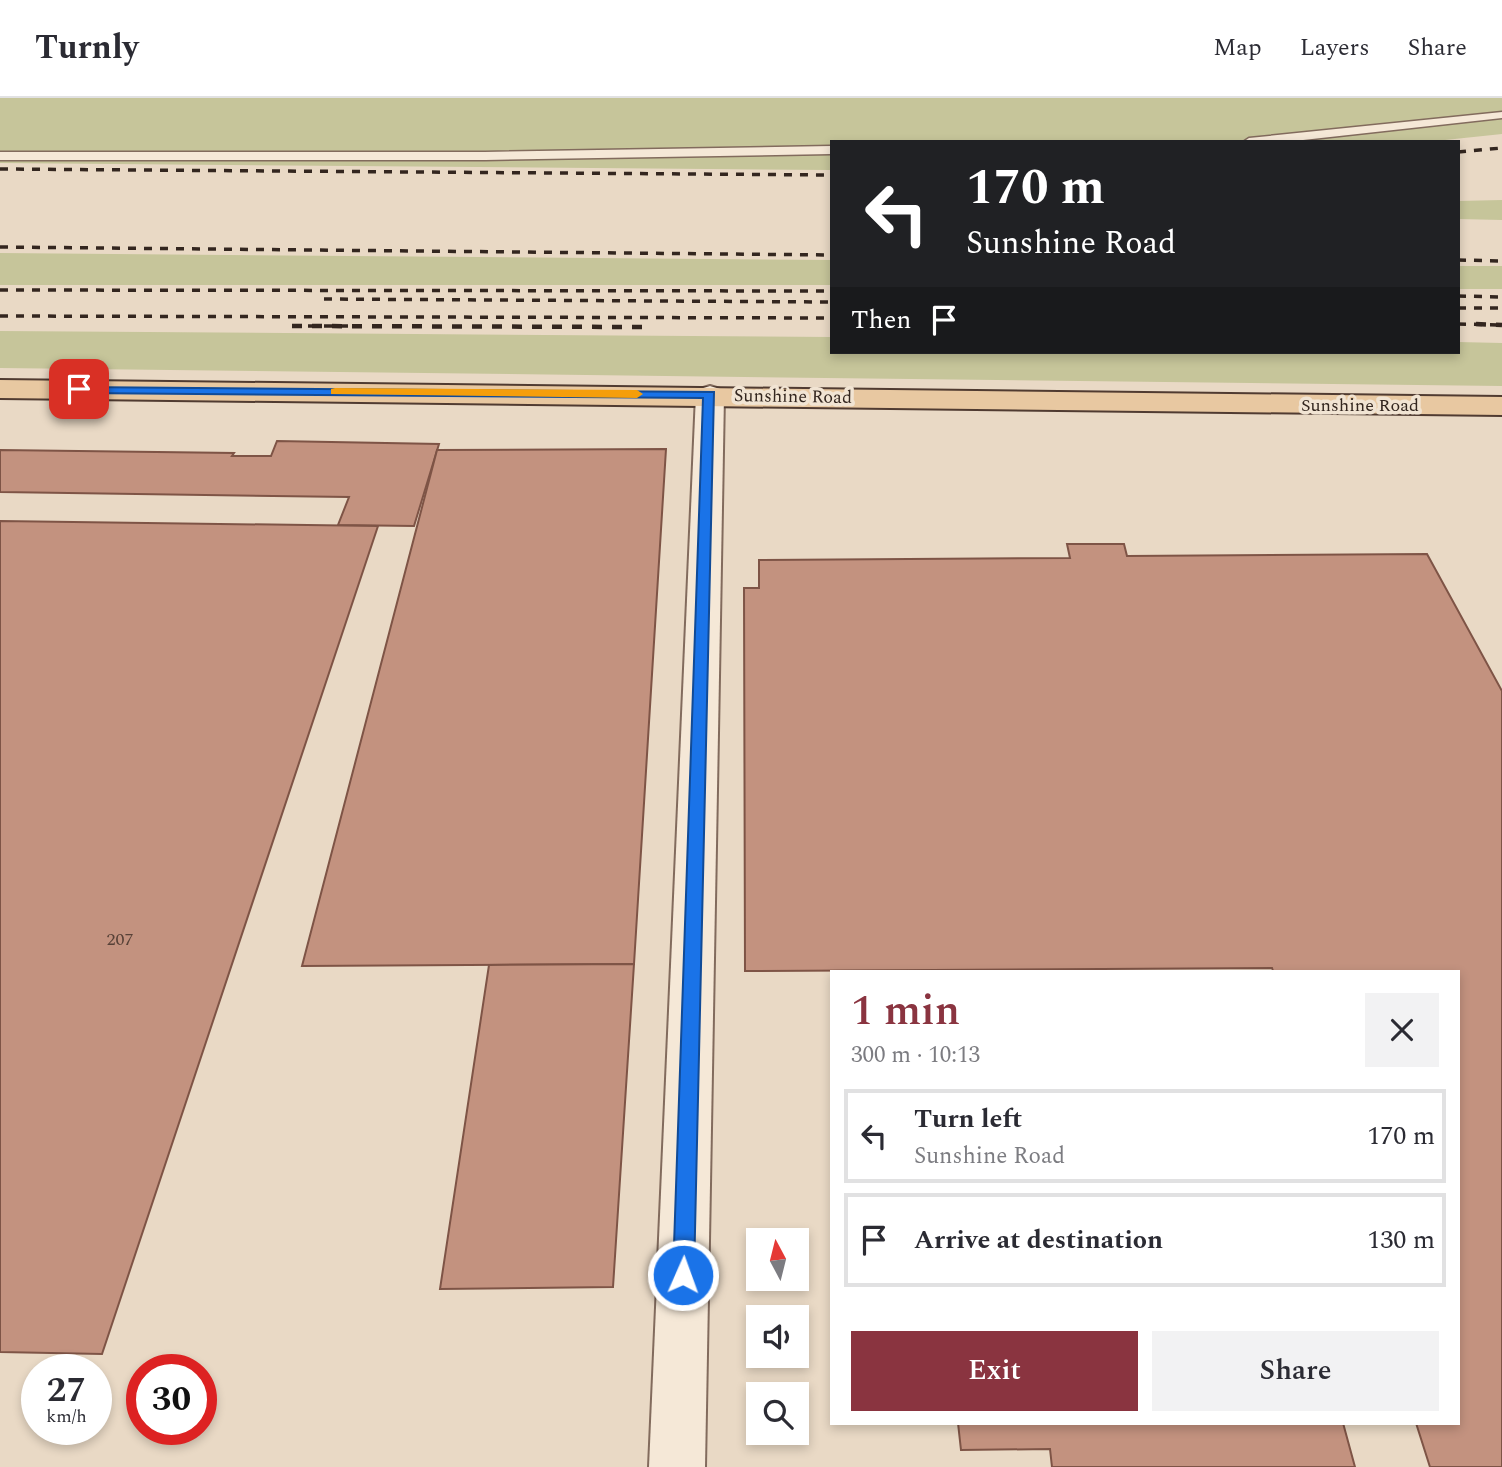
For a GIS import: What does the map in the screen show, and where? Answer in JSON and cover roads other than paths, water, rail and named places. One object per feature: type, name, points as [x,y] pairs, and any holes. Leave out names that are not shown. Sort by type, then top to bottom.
[{"type":"main road","name":"Sunshine Road","points":[[0,389],[1502,406]]},
{"type":"street","points":[[677,1467],[709,395]]},
{"type":"lane","points":[[1268,140],[1502,115]]},
{"type":"lane","points":[[0,156],[485,156],[830,150]]},
{"type":"railway","points":[[1460,152],[1502,148]]},
{"type":"railway","points":[[0,169],[830,175]]},
{"type":"railway","points":[[0,247],[830,255]]},
{"type":"railway","points":[[1460,260],[1502,261]]},
{"type":"railway","points":[[0,290],[830,291]]},
{"type":"railway","points":[[1460,296],[1502,297]]},
{"type":"railway","points":[[324,299],[830,302]]},
{"type":"railway","points":[[1460,308],[1502,308]]},
{"type":"railway","points":[[0,316],[830,318]]},
{"type":"railway","points":[[1460,324],[1502,325],[1476,324]]},
{"type":"railway","points":[[348,326],[292,326],[646,327]]}]
